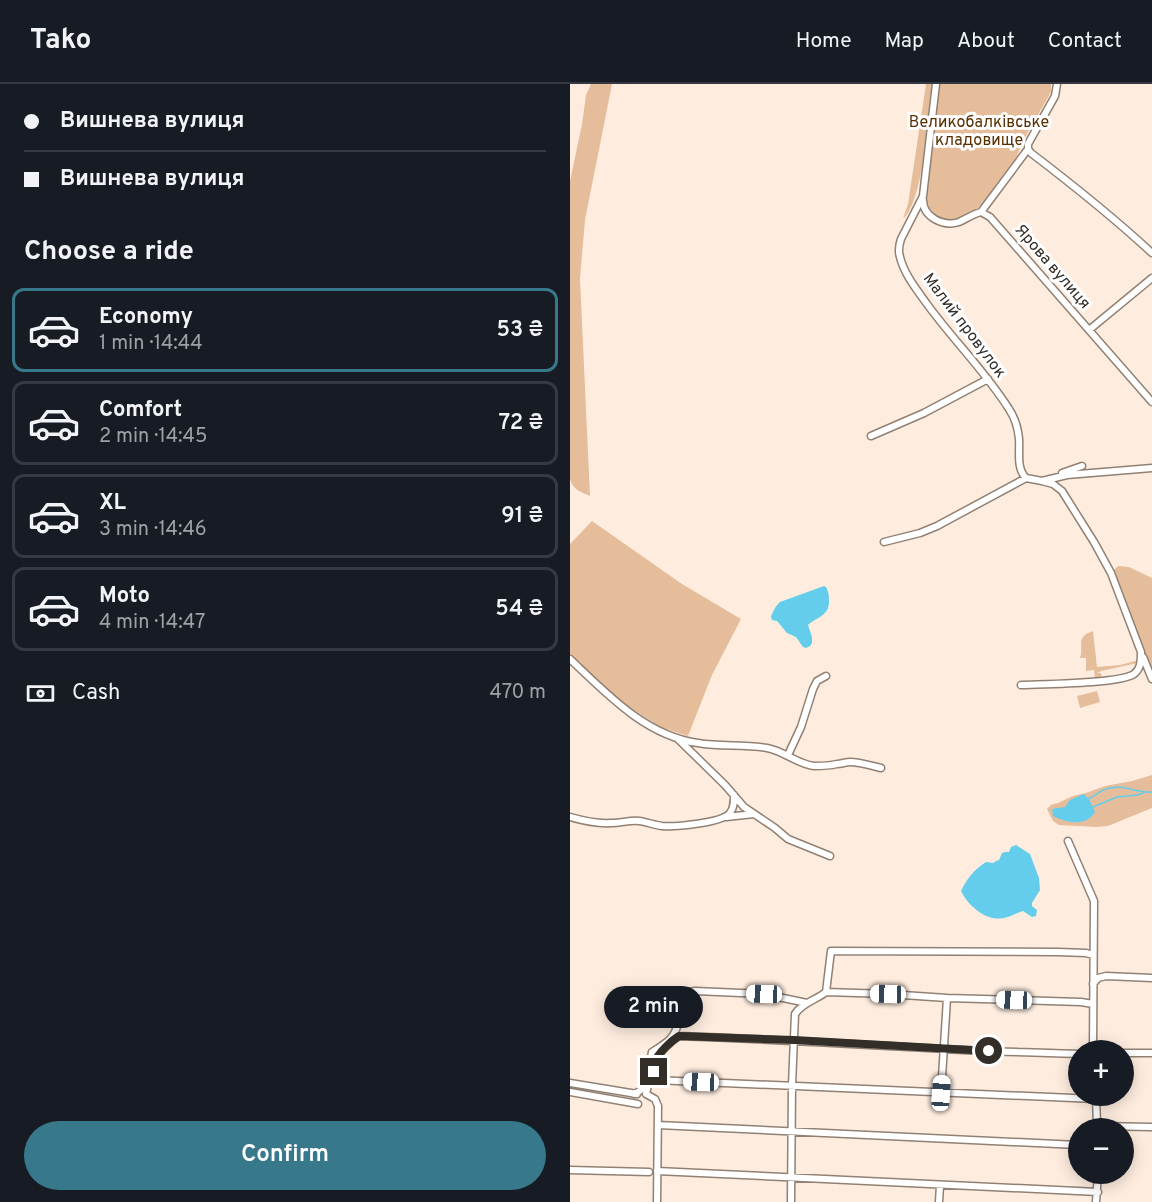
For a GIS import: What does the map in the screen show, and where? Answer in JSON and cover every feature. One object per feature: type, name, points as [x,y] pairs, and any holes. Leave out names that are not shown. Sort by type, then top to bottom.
[{"type":"street","name":"Малий провулок","points":[[936,84],[923,196],[899,244],[899,256],[912,283],[929,307],[988,379],[1010,410],[1016,422],[1019,439],[1020,467],[1026,478]]},
{"type":"street","points":[[923,196],[925,209],[929,215],[940,222],[958,222],[981,212],[1028,149],[1030,140],[1055,96],[1057,84]]},
{"type":"street","points":[[1028,149],[1110,215],[1152,253]]},
{"type":"street","name":"Ярова вулиця","points":[[981,212],[994,221],[1152,402]]},
{"type":"street","points":[[1089,330],[1152,278]]},
{"type":"street","points":[[871,436],[952,400],[988,379]]},
{"type":"street","points":[[1042,481],[1082,466]]},
{"type":"street","points":[[1042,481],[1067,476],[1152,468]]},
{"type":"street","points":[[884,542],[937,526],[1026,478],[1053,484],[1062,491],[1111,573],[1152,679]]},
{"type":"street","points":[[1021,685],[1100,681],[1130,676],[1140,665],[1141,652]]},
{"type":"street","points":[[570,659],[634,716],[651,727],[678,738],[697,743],[773,749],[813,766],[849,762],[882,768]]},
{"type":"street","points":[[788,755],[801,727],[813,689],[817,681],[826,676]]},
{"type":"street","points":[[678,738],[744,807],[776,828],[788,839],[830,856]]},
{"type":"street","points":[[726,817],[733,807],[734,795]]},
{"type":"street","points":[[570,817],[589,822],[643,821],[670,826],[755,814]]},
{"type":"street","points":[[1068,841],[1094,901],[1093,1040]]},
{"type":"street","points":[[826,992],[831,951],[1058,952],[1093,955]]},
{"type":"street","points":[[1093,984],[1098,978],[1106,976],[1152,978]]},
{"type":"street","points":[[650,1081],[649,1065],[652,1052],[669,1041],[682,1013],[685,994],[689,992],[764,994],[808,1003]]},
{"type":"street","points":[[791,1202],[795,1014],[808,1003],[826,992],[1093,1004]]},
{"type":"street","points":[[941,1093],[947,998]]},
{"type":"street","points":[[646,1094],[655,1062],[659,1055],[679,1036],[1068,1054]]},
{"type":"street","points":[[1134,1053],[1152,1053]]},
{"type":"street","points":[[634,1094],[650,1081],[655,1080],[1068,1096]]},
{"type":"street","points":[[570,1083],[646,1094],[655,1099],[658,1106],[657,1202]]},
{"type":"street","points":[[570,1092],[638,1104]]},
{"type":"street","points":[[658,1125],[1068,1145]]},
{"type":"street","points":[[1134,1127],[1152,1127]]},
{"type":"street","points":[[570,1170],[649,1172]]},
{"type":"street","points":[[657,1171],[1098,1192]]},
{"type":"street","points":[[1096,1202],[1098,1184]]},
{"type":"street","points":[[939,1202],[940,1185]]},
{"type":"green space","points":[[591,84],[612,84],[585,220],[580,279],[590,496],[575,488],[570,479],[570,181],[586,95]]},
{"type":"green space","points":[[926,84],[932,84],[924,156],[916,195],[903,219],[908,204]]},
{"type":"green space","name":"Великобалківське кладовище","points":[[940,84],[1051,84],[1051,92],[1016,158],[975,211],[955,220],[946,220],[932,213],[927,208],[925,200]]},
{"type":"green space","points":[[592,521],[682,584],[741,619],[712,675],[688,736],[660,727],[620,701],[570,655],[570,544]]},
{"type":"green space","points":[[1118,566],[1129,567],[1152,578],[1152,672],[1113,571]]},
{"type":"green space","points":[[1093,631],[1097,667],[1120,665],[1139,660],[1138,663],[1101,671],[1097,673],[1101,673],[1102,679],[1095,679],[1094,670],[1086,671],[1086,658],[1080,658],[1082,639],[1087,633]]},
{"type":"green space","points":[[1097,691],[1100,702],[1080,708],[1077,696]]},
{"type":"green space","points":[[1152,775],[1152,808],[1108,826],[1059,825],[1053,821],[1047,809],[1073,796]]},
{"type":"water","points":[[824,586],[829,595],[827,611],[808,625],[812,643],[806,648],[771,617],[780,602]]},
{"type":"water","points":[[1084,794],[1095,812],[1087,820],[1076,822],[1053,816],[1052,809],[1065,807],[1070,800]]},
{"type":"water","points":[[1016,845],[1030,854],[1039,878],[1040,890],[1032,903],[1037,910],[1036,916],[1032,917],[1023,911],[1009,917],[991,918],[973,907],[961,891],[978,868],[986,862],[993,863],[999,860],[1002,853],[1009,852],[1011,847]]},
{"type":"waterway","points":[[1088,799],[1112,787],[1152,792]]},
{"type":"waterway","points":[[1093,807],[1117,797],[1143,793]]},
{"type":"route","points":[[654,1072],[655,1062],[659,1055],[679,1036],[989,1051]]}]
